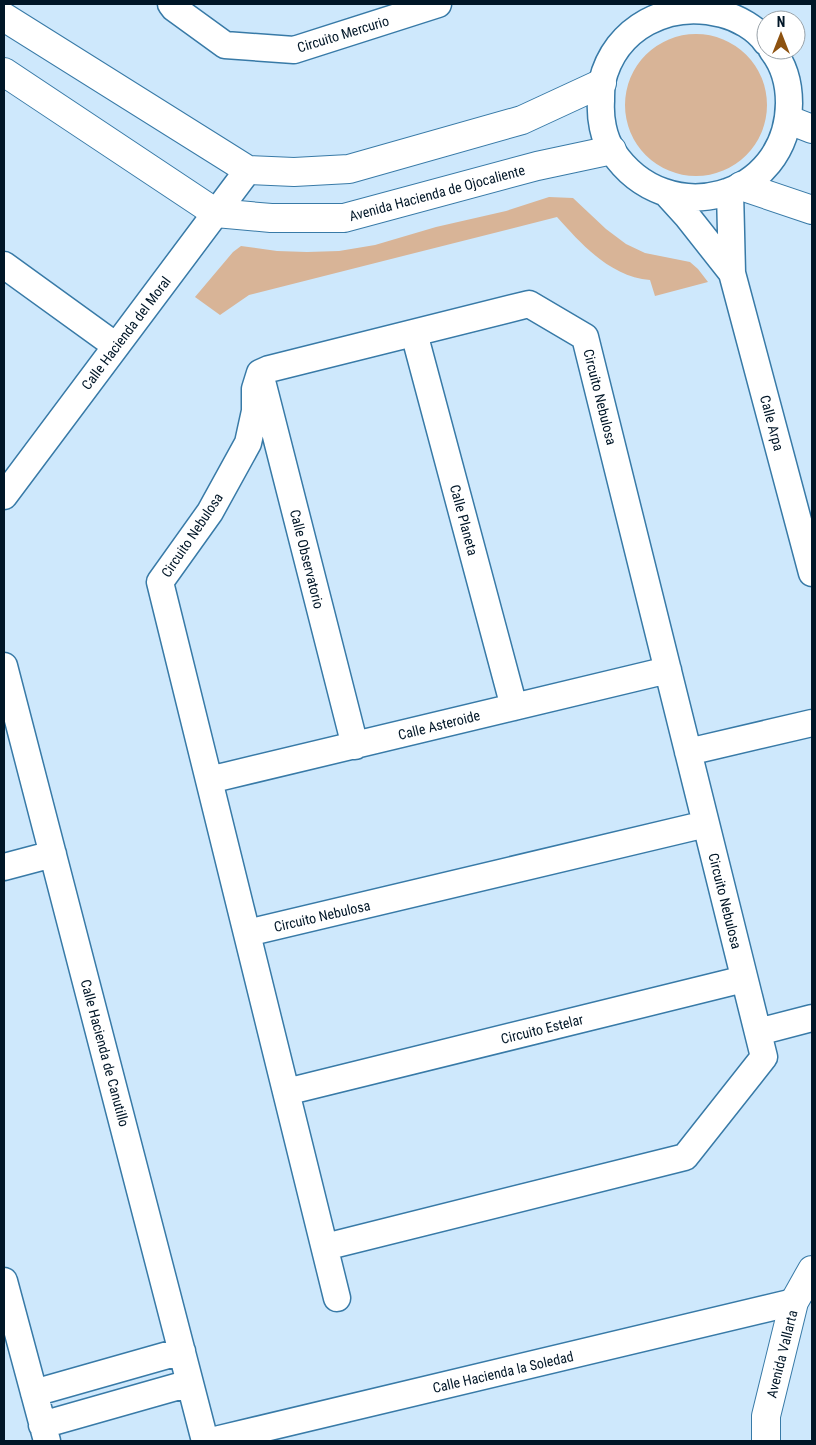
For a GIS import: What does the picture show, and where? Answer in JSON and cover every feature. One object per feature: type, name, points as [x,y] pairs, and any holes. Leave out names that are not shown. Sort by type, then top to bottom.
[{"type":"street","name":"Circuito Mercurio","points":[[171,4],[225,45],[294,50],[438,4]]},
{"type":"street","points":[[756,32],[735,17],[706,9],[673,7],[635,29],[620,44],[609,63],[602,83],[600,118],[612,150],[626,169],[645,184],[668,194],[689,198],[710,196],[736,188],[763,169],[800,124],[780,60]]},
{"type":"street","points":[[4,17],[248,170],[294,172],[349,169],[522,120],[602,83]]},
{"type":"street","name":"Avenida Hacienda de Ojocaliente","points":[[4,72],[216,212],[271,218],[344,218],[537,166],[612,150]]},
{"type":"street","name":"Calle Hacienda del Moral","points":[[4,496],[248,170]]},
{"type":"street","points":[[736,188],[812,210]]},
{"type":"street","name":"Calle Arpa","points":[[736,188],[732,273],[812,573]]},
{"type":"street","name":"Calle Arpa","points":[[668,194],[732,273]]},
{"type":"street","points":[[4,265],[116,346]]},
{"type":"street","name":"Circuito Nebulosa","points":[[706,824],[247,933],[160,582],[210,512],[248,443],[255,411],[255,389],[260,373],[269,369],[529,304],[585,337],[668,670],[688,752],[706,824],[744,978]]},
{"type":"street","name":"Calle Planeta","points":[[414,333],[514,707]]},
{"type":"street","name":"Calle Observatorio","points":[[260,373],[355,746]]},
{"type":"street","name":"Calle Hacienda de Canutillo","points":[[4,666],[9,705],[53,854],[205,1441]]},
{"type":"street","name":"Calle Asteroide","points":[[209,780],[668,670]]},
{"type":"street","points":[[688,752],[812,723]]},
{"type":"street","points":[[4,867],[53,854]]},
{"type":"street","points":[[247,933],[337,1298]]},
{"type":"street","points":[[325,1247],[685,1157],[764,1057],[744,978]]},
{"type":"street","name":"Circuito Estelar","points":[[286,1092],[744,978]]},
{"type":"street","points":[[758,1032],[812,1018]]},
{"type":"street","name":"Avenida Vallarta","points":[[766,1441],[766,1416],[794,1302],[812,1270]]},
{"type":"street","points":[[4,1282],[14,1352],[34,1393],[45,1433],[190,1383]]},
{"type":"street","name":"Calle Hacienda la Soledad","points":[[211,1441],[794,1302]]},
{"type":"street","points":[[34,1393],[182,1351]]},
{"type":"shaded area","points":[[696,34],[710,35],[723,39],[736,46],[746,55],[755,65],[762,78],[766,91],[766,119],[762,132],[755,145],[746,155],[736,164],[723,171],[710,175],[696,176],[682,175],[669,171],[656,164],[646,155],[637,145],[630,132],[626,119],[625,105],[626,91],[630,78],[637,65],[646,55],[656,46],[669,39],[682,35]]},
{"type":"shaded area","points":[[549,197],[573,198],[606,229],[626,244],[645,253],[690,262],[708,282],[655,296],[650,280],[636,278],[623,273],[598,258],[557,217],[249,295],[220,315],[195,297],[233,252],[241,246],[277,251],[339,251],[375,245],[436,227],[506,211]]}]
